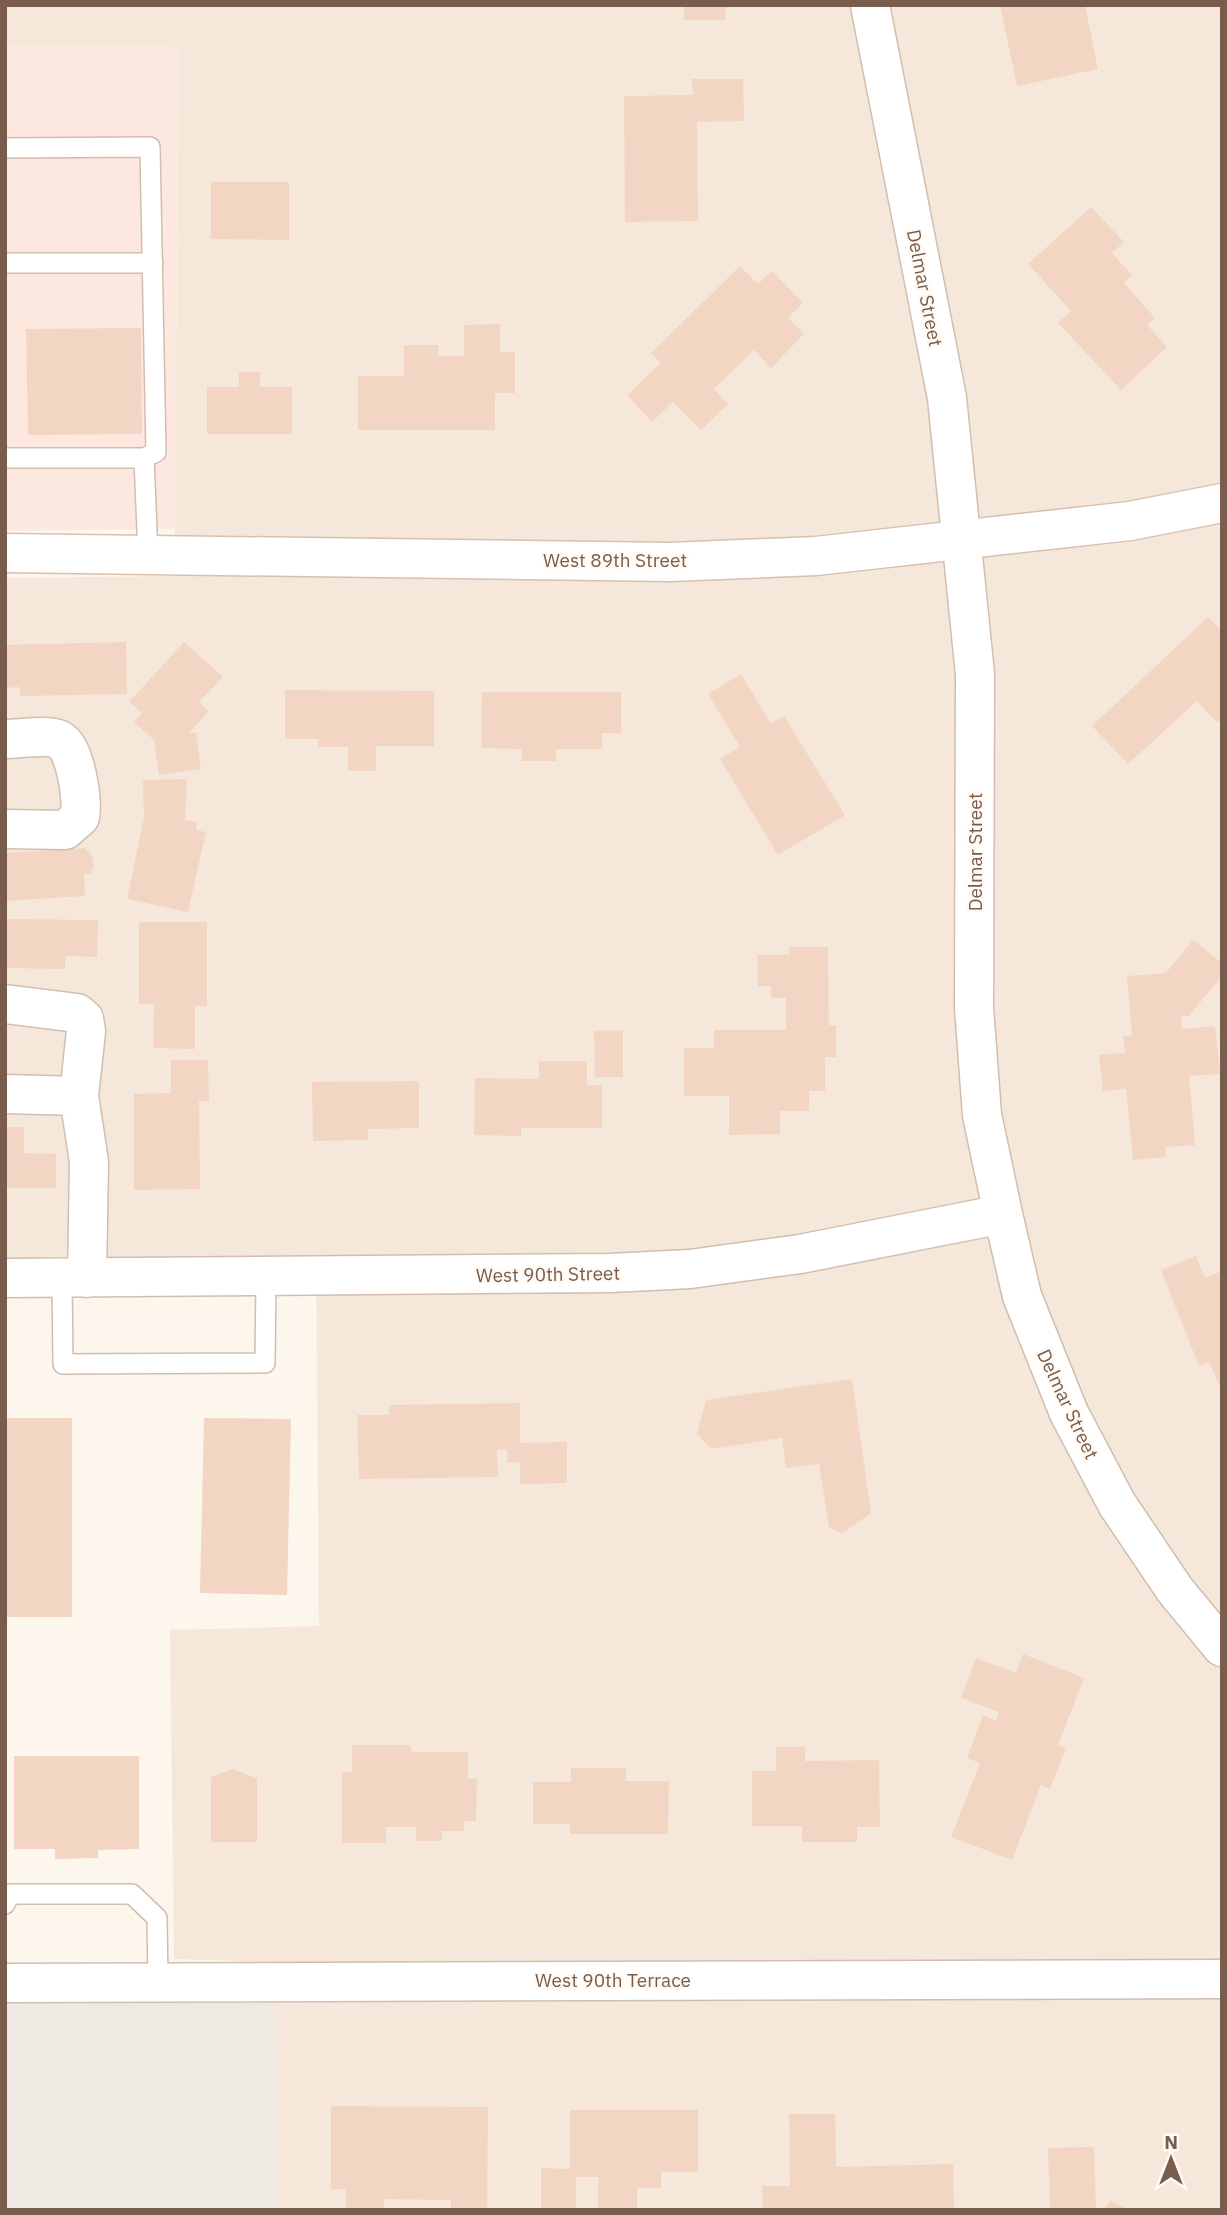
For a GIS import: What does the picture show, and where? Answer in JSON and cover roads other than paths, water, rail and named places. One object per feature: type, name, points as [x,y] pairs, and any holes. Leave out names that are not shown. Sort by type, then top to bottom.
[{"type":"street","name":"Delmar Street","points":[[870,5],[947,398],[975,674],[974,1007],[982,1115],[1003,1214],[1022,1296],[1069,1413],[1117,1504],[1175,1590],[1222,1647]]},
{"type":"street","name":"West 89th Street","points":[[5,553],[670,562],[816,556],[1130,521],[1222,503]]},
{"type":"street","points":[[5,738],[58,739],[67,746],[83,797],[80,817],[65,830],[5,829]]},
{"type":"street","points":[[5,1004],[77,1013],[84,1019],[86,1031],[79,1096],[89,1162],[75,1278]]},
{"type":"street","points":[[5,1094],[79,1096]]},
{"type":"street","name":"West 90th Street","points":[[5,1278],[266,1278],[610,1273],[690,1269],[800,1254],[1003,1214]]},
{"type":"street","name":"West 90th Terrace","points":[[5,1983],[1222,1979]]},
{"type":"lane","points":[[5,148],[150,147],[156,452],[144,458],[5,458]]},
{"type":"lane","points":[[5,263],[153,263]]},
{"type":"lane","points":[[144,458],[148,555]]},
{"type":"lane","points":[[75,1278],[63,1364],[265,1363],[266,1278]]},
{"type":"lane","points":[[5,1904],[10,1894],[132,1894],[157,1919],[158,1983]]}]
